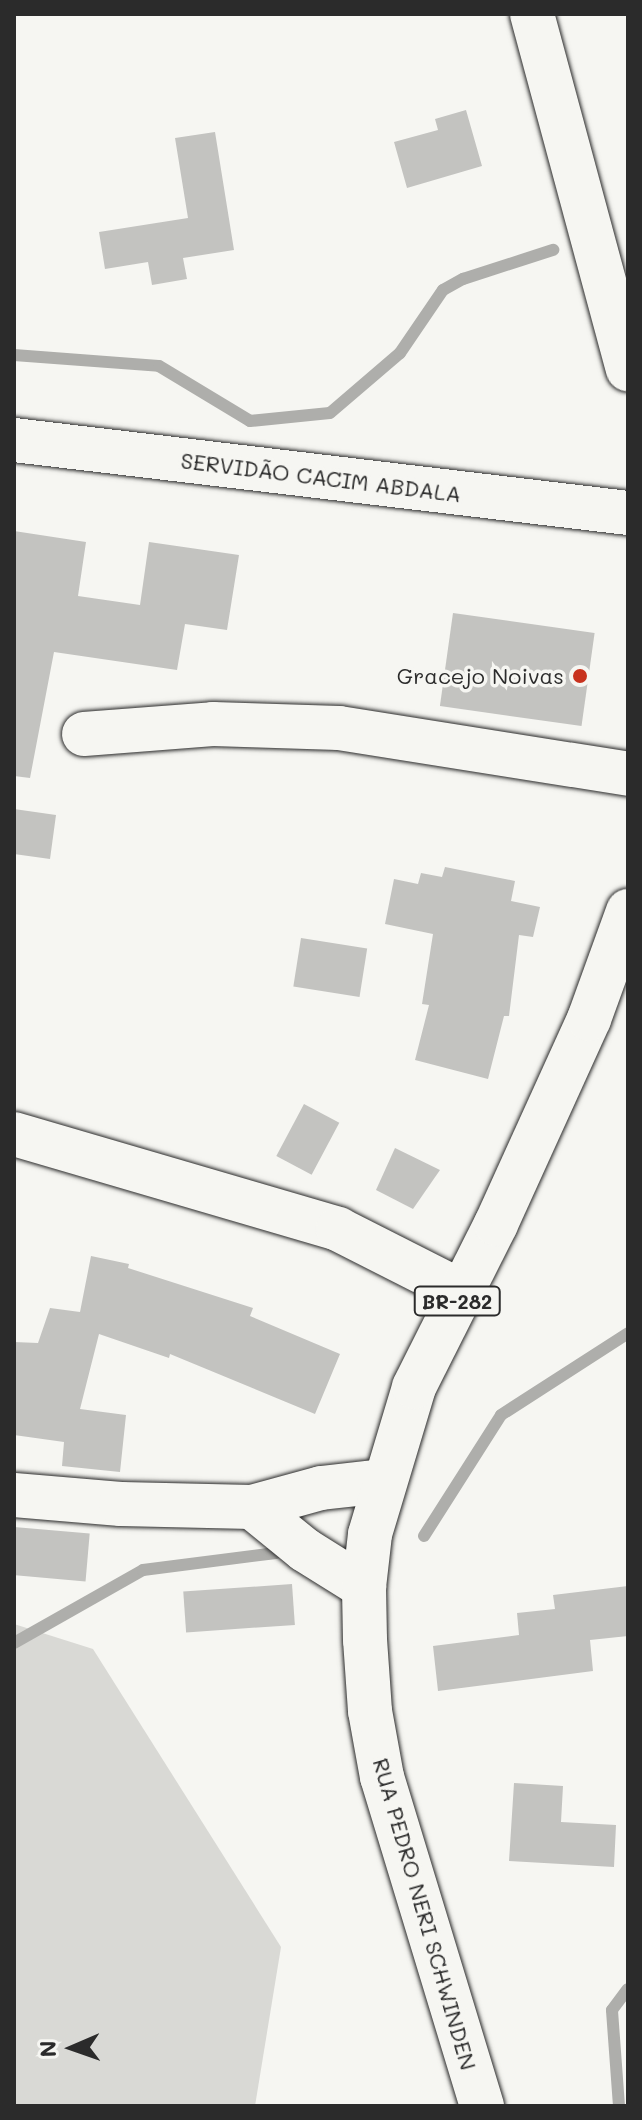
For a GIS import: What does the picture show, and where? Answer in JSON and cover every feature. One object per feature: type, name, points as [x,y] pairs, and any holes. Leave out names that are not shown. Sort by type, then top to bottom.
[{"type":"main road","points":[[532,14],[628,369]]},
{"type":"main road","name":"SERVIDÃO CACIM ABDALA","points":[[14,440],[628,513]]},
{"type":"main road","points":[[84,734],[213,724],[339,728],[628,774]]},
{"type":"main road","name":"RUA PEDRO NERI SCHWINDEN","points":[[482,2106],[382,1777],[370,1711],[364,1587],[370,1534],[383,1481],[414,1387],[462,1292],[589,1019],[628,911]]},
{"type":"main road","points":[[14,1134],[338,1229],[462,1292]]},
{"type":"main road","points":[[14,1495],[121,1504],[252,1507],[321,1488],[383,1481]]},
{"type":"main road","points":[[252,1507],[305,1550],[364,1587]]},
{"type":"shaded area","points":[[14,1624],[93,1649],[281,1947],[255,2106],[14,2106]]},
{"type":"building","points":[[466,110],[482,166],[407,188],[394,142],[438,130],[435,119]]},
{"type":"building","points":[[215,132],[234,250],[183,258],[187,279],[152,285],[148,262],[105,269],[99,232],[188,218],[175,138]]},
{"type":"building","points":[[14,531],[86,542],[78,596],[140,605],[149,542],[239,555],[227,630],[185,624],[177,670],[54,652],[30,778],[14,776]]},
{"type":"building","points":[[453,613],[595,633],[582,726],[440,706]]},
{"type":"building","points":[[14,809],[56,815],[50,859],[14,854]]},
{"type":"building","points":[[445,867],[515,881],[511,901],[540,907],[533,937],[519,935],[509,1016],[504,1016],[488,1079],[415,1060],[429,1005],[422,1004],[433,934],[385,924],[394,879],[418,884],[421,873],[442,877]]},
{"type":"building","points":[[301,938],[367,948],[360,997],[293,986]]},
{"type":"building","points":[[304,1104],[339,1123],[312,1175],[276,1156]]},
{"type":"building","points":[[395,1148],[440,1170],[413,1209],[376,1190]]},
{"type":"building","points":[[91,1256],[129,1264],[128,1268],[253,1308],[250,1316],[340,1354],[315,1414],[170,1354],[169,1358],[99,1334],[80,1409],[126,1415],[120,1472],[62,1466],[64,1442],[14,1435],[14,1342],[38,1343],[50,1308],[80,1312]]},
{"type":"building","points":[[14,1527],[90,1534],[86,1581],[14,1575]]},
{"type":"building","points":[[292,1584],[295,1625],[186,1633],[183,1592]]},
{"type":"building","points":[[628,1586],[628,1636],[590,1640],[593,1671],[438,1691],[433,1646],[519,1635],[517,1613],[555,1609],[553,1595]]},
{"type":"building","points":[[514,1783],[563,1786],[561,1822],[616,1825],[614,1867],[509,1861]]},
{"type":"waterway","points":[[14,355],[159,366],[250,421],[330,413],[400,353],[443,290],[463,279],[553,250]]},
{"type":"waterway","points":[[424,1536],[501,1415],[628,1333]]},
{"type":"waterway","points":[[14,1643],[143,1570],[276,1553]]},
{"type":"waterway","points":[[619,2106],[612,2010],[628,1989]]},
{"type":"place","name":"Gracejo Noivas","points":[[580,676]]}]
